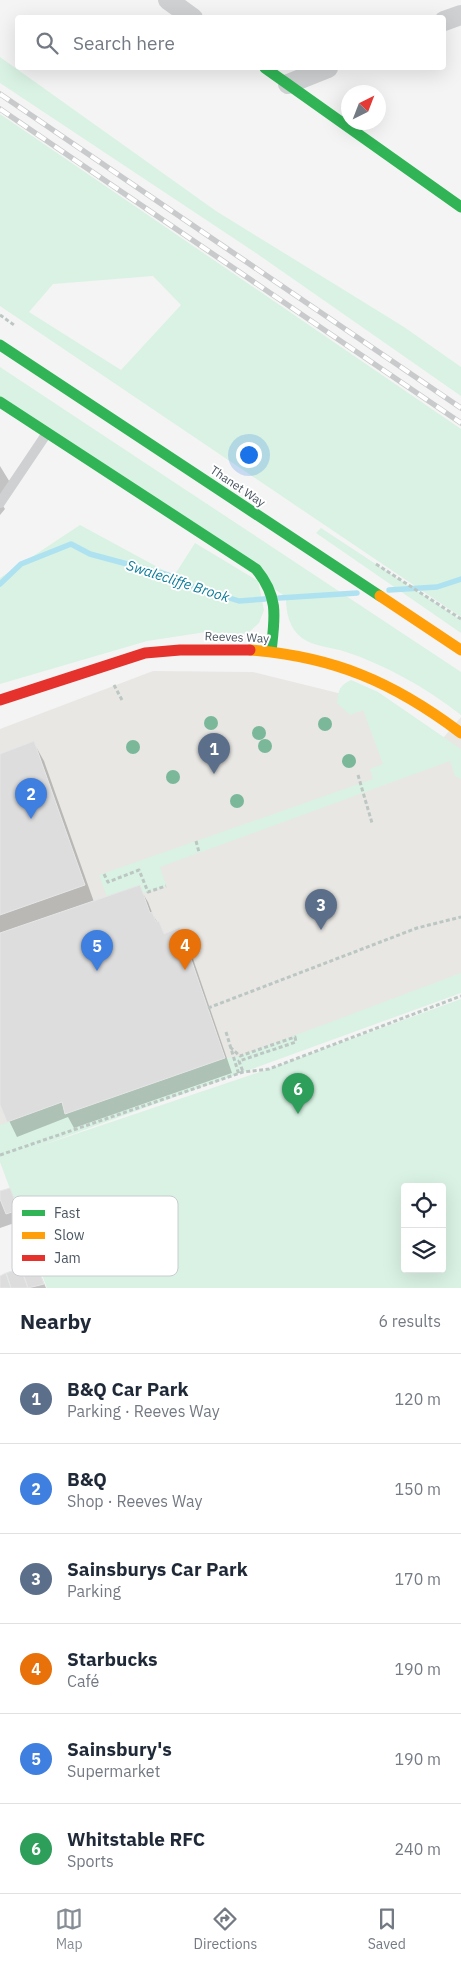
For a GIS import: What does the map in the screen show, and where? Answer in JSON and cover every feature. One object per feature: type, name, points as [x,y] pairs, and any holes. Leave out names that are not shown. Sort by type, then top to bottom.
[{"type":"street","points":[[168,0],[190,15]]},
{"type":"street","points":[[446,21],[461,14]]},
{"type":"street","points":[[268,70],[461,208]]},
{"type":"street","points":[[288,84],[323,70]]},
{"type":"street","name":"Thanet Way","points":[[0,345],[461,650]]},
{"type":"street","points":[[0,402],[256,569],[267,581],[273,595],[275,606],[271,651]]},
{"type":"street","name":"Reeves Way","points":[[0,700],[137,655],[161,651],[230,648],[301,655],[333,663],[370,676],[424,705],[461,733]]},
{"type":"lane","points":[[0,503],[48,432]]},
{"type":"path","points":[[358,775],[372,824]]},
{"type":"path","points":[[196,841],[199,852]]},
{"type":"path","points":[[104,874],[108,882],[139,870],[148,892],[166,886]]},
{"type":"path","points":[[208,1008],[418,928],[461,917]]},
{"type":"path","points":[[0,1155],[241,1074],[269,1069],[461,996]]},
{"type":"path","points":[[226,1032],[241,1074]]},
{"type":"path","points":[[230,1047],[240,1056],[295,1037],[296,1042],[239,1061],[241,1074]]},
{"type":"shaded area","points":[[153,671],[253,672],[338,693],[439,743],[461,717],[461,982],[0,1146],[0,729]]},
{"type":"green space","points":[[0,57],[15,68],[15,70],[18,70],[216,211],[404,327],[461,367],[461,396],[256,253],[0,83]]},
{"type":"green space","points":[[0,114],[461,429],[461,617],[0,306]],"holes":[[[153,276],[181,305],[121,370],[29,312],[53,284]]]},
{"type":"green space","points":[[0,367],[461,672],[461,715],[421,687],[391,671],[361,657],[312,643],[302,638],[294,630],[289,620],[286,597],[0,398]]},
{"type":"green space","points":[[80,525],[174,576],[195,543],[258,581],[264,610],[259,623],[248,633],[236,635],[206,632],[147,641],[0,684],[0,578]]},
{"type":"green space","points":[[321,528],[461,620],[461,633],[316,533]]},
{"type":"green space","points":[[351,680],[378,692],[461,749],[461,779],[455,776],[450,761],[160,867],[166,886],[148,892],[107,897],[99,875],[373,779],[370,769],[383,764],[363,710],[350,715],[337,703],[340,688]]},
{"type":"green space","points":[[461,973],[461,993],[37,1147],[269,1069],[461,999],[461,1288],[47,1288],[43,1276],[178,1276],[178,1196],[13,1196],[0,1162],[0,1125],[62,1102],[65,1114],[225,1058],[240,1056]]},
{"type":"building","points":[[34,741],[85,885],[0,915],[0,754]]},
{"type":"building","points":[[140,885],[150,913],[152,912],[156,922],[159,921],[164,934],[180,927],[225,1058],[65,1114],[62,1102],[7,1122],[0,1105],[0,933]]},
{"type":"building","points":[[10,1188],[13,1196],[12,1212],[6,1214],[0,1199],[0,1191]]},
{"type":"building","points":[[12,1271],[12,1276],[24,1276],[28,1288],[11,1288],[6,1273]]},
{"type":"building","points":[[6,1273],[11,1288],[0,1288],[0,1276]]},
{"type":"building","points":[[24,1276],[41,1276],[44,1284],[28,1288]]},
{"type":"waterway","name":"Swalecliffe Brook","points":[[0,584],[21,564],[71,544],[90,554],[168,575],[191,586],[239,601],[265,599]]},
{"type":"waterway","name":"Swalecliffe Brook","points":[[389,590],[437,587],[461,579]]},
{"type":"waterway","name":"Swalecliffe Brook","points":[[279,598],[357,593]]},
{"type":"railway","points":[[0,94],[461,408]]},
{"type":"railway","points":[[0,109],[461,423]]},
{"type":"traffic: fast","points":[[268,70],[461,207]]},
{"type":"traffic: fast","points":[[0,345],[380,596]]},
{"type":"traffic: fast","points":[[0,402],[256,569],[269,589],[274,608],[271,651]]},
{"type":"traffic: slow","points":[[380,596],[461,650]]},
{"type":"traffic: slow","points":[[250,650],[281,653],[309,659],[362,675],[387,686],[411,700],[461,733]]},
{"type":"traffic: jam","points":[[0,700],[145,653],[180,650],[250,650]]},
{"type":"place","name":"B&Q Car Park","points":[[214,774]]},
{"type":"place","name":"B&Q","points":[[31,819]]},
{"type":"place","name":"Sainsburys Car Park","points":[[321,930]]},
{"type":"place","name":"Starbucks","points":[[185,970]]},
{"type":"place","name":"Sainsbury's","points":[[97,971]]},
{"type":"place","name":"Whitstable RFC","points":[[298,1114]]}]
